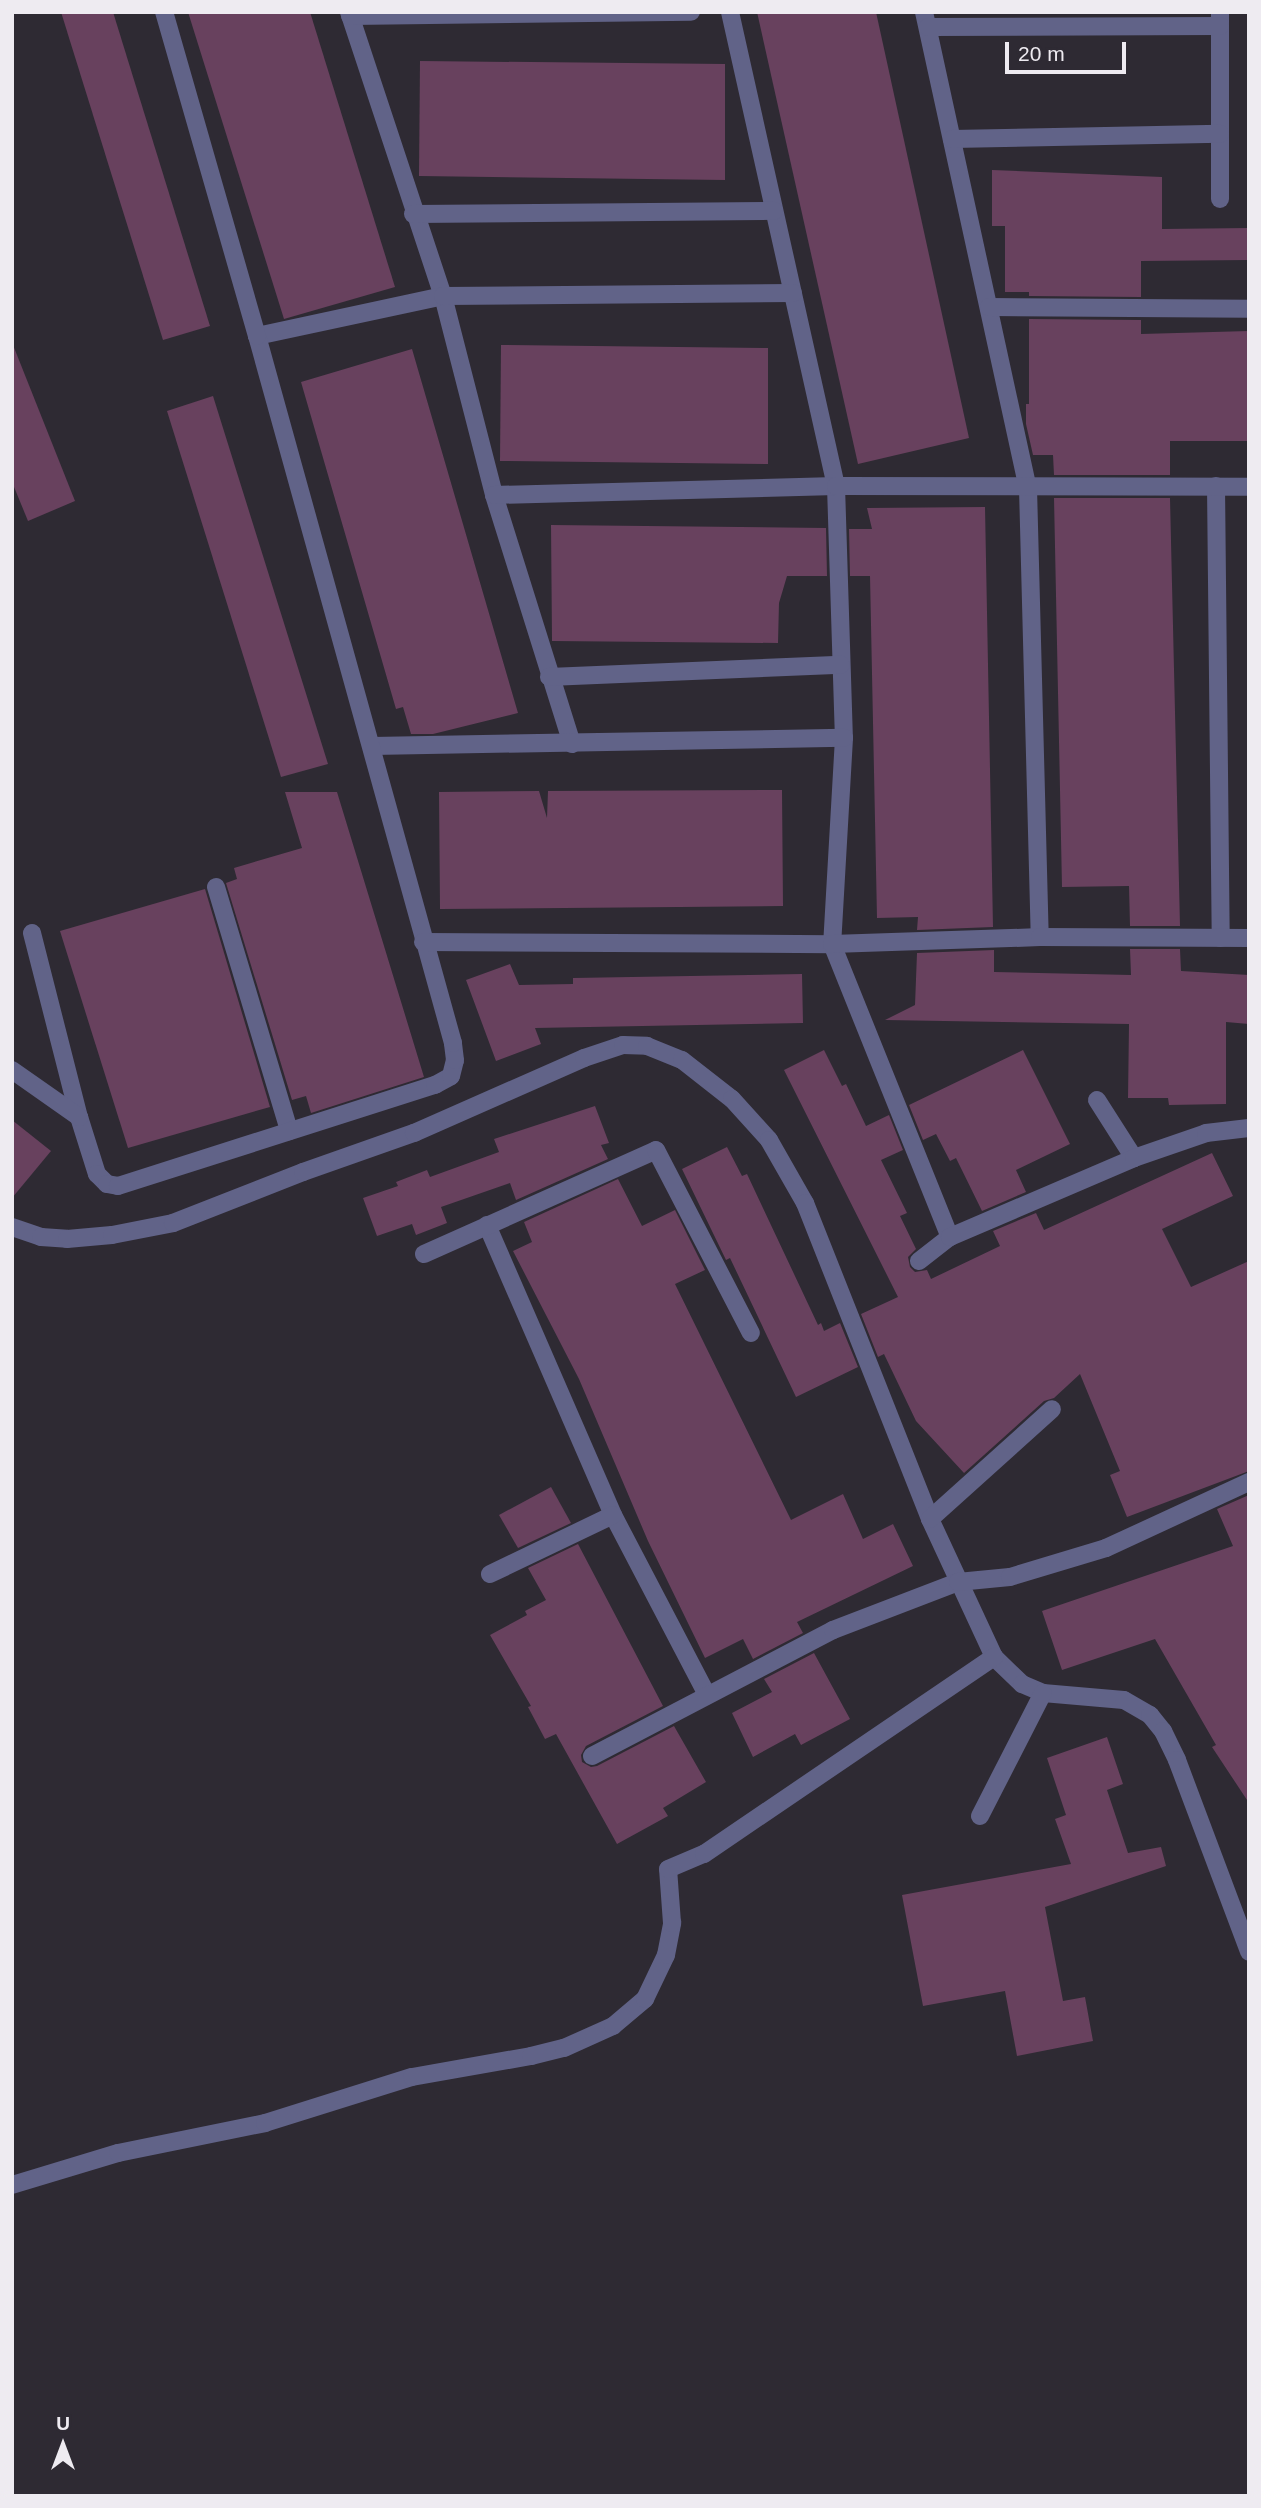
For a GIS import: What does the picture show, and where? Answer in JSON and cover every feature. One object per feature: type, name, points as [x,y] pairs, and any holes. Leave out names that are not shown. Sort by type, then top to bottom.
[{"type":"street","points":[[32,933],[79,1117],[97,1174],[107,1184],[118,1186],[435,1085],[451,1076],[455,1060],[453,1043],[423,942],[372,746],[164,12]]},
{"type":"street","points":[[572,744],[494,495],[443,296],[413,214],[349,14],[691,12]]},
{"type":"street","points":[[730,12],[836,486],[844,738],[832,944],[950,1237]]},
{"type":"street","points":[[1040,937],[1028,488],[926,19],[1220,19],[1220,199]]},
{"type":"street","points":[[952,139],[1220,134]]},
{"type":"street","points":[[413,214],[774,211]]},
{"type":"street","points":[[257,336],[443,296],[793,293]]},
{"type":"street","points":[[989,307],[1249,309]]},
{"type":"street","points":[[494,495],[836,486],[1249,486]]},
{"type":"street","points":[[1216,486],[1221,938]]},
{"type":"street","points":[[549,677],[841,665]]},
{"type":"street","points":[[372,746],[844,738]]},
{"type":"street","points":[[216,887],[289,1131]]},
{"type":"street","points":[[423,942],[832,944],[1040,937],[1249,938]]},
{"type":"street","points":[[12,1227],[41,1237],[67,1239],[112,1235],[173,1223],[303,1172],[414,1133],[584,1058],[623,1045],[664,1051],[701,1072],[732,1099],[769,1140],[805,1202],[930,1519],[994,1657],[1022,1684],[1043,1693],[1124,1700],[1150,1715],[1163,1731],[1177,1760],[1249,1952]]},
{"type":"street","points":[[12,1070],[79,1117]]},
{"type":"street","points":[[1097,1101],[1134,1158]]},
{"type":"street","points":[[919,1261],[950,1237],[1134,1158],[1206,1133],[1249,1128]]},
{"type":"street","points":[[424,1254],[656,1150],[751,1333]]},
{"type":"street","points":[[487,1225],[613,1515],[706,1695]]},
{"type":"street","points":[[930,1519],[1052,1409]]},
{"type":"street","points":[[592,1756],[834,1630],[958,1582],[1010,1577],[1106,1548],[1249,1482]]},
{"type":"street","points":[[490,1574],[613,1515]]},
{"type":"street","points":[[12,2185],[118,2153],[265,2123],[386,2084],[564,2048],[613,2026],[645,1999],[657,1980],[666,1955],[672,1923],[668,1869],[704,1854],[994,1657]]},
{"type":"street","points":[[980,1816],[1043,1693]]},
{"type":"building","points":[[61,12],[113,12],[210,326],[163,340]]},
{"type":"building","points":[[188,12],[310,12],[395,287],[284,319]]},
{"type":"building","points":[[757,12],[876,12],[969,438],[858,464]]},
{"type":"building","points":[[420,61],[725,64],[725,180],[419,176]]},
{"type":"building","points":[[992,170],[1162,177],[1162,229],[1249,228],[1249,260],[1141,261],[1141,297],[1029,296],[1029,292],[1005,292],[1005,226],[992,226]]},
{"type":"building","points":[[1029,319],[1141,320],[1141,334],[1249,331],[1249,441],[1170,441],[1170,475],[1054,475],[1053,455],[1033,455],[1026,424],[1026,404],[1029,404]]},
{"type":"building","points":[[13,345],[75,501],[28,521],[12,482]]},
{"type":"building","points":[[501,345],[768,348],[768,464],[500,461]]},
{"type":"building","points":[[412,349],[518,713],[433,734],[411,734],[403,707],[396,709],[301,382]]},
{"type":"building","points":[[213,396],[328,764],[281,777],[167,411]]},
{"type":"building","points":[[1054,498],[1170,498],[1180,926],[1130,926],[1129,886],[1062,887]]},
{"type":"building","points":[[985,507],[993,927],[917,930],[918,917],[877,918],[870,576],[850,576],[849,529],[872,529],[867,508]]},
{"type":"building","points":[[551,525],[826,528],[827,576],[787,576],[779,603],[778,643],[552,641]]},
{"type":"building","points":[[782,790],[783,906],[440,909],[439,792],[539,791],[547,818],[548,791]]},
{"type":"building","points":[[285,792],[337,792],[424,1077],[311,1113],[306,1096],[292,1100],[226,883],[237,879],[234,868],[302,848]]},
{"type":"building","points":[[205,889],[270,1107],[128,1148],[60,931]]},
{"type":"building","points":[[1130,949],[1180,949],[1181,971],[1249,975],[1249,1024],[1226,1022],[1226,1104],[1169,1105],[1168,1098],[1128,1098],[1129,1024],[885,1020],[915,1005],[917,953],[994,950],[994,972],[1131,975]]},
{"type":"building","points":[[510,964],[519,985],[573,984],[573,978],[802,974],[803,1023],[535,1028],[541,1044],[496,1061],[466,980]]},
{"type":"building","points":[[824,1050],[842,1086],[846,1084],[866,1126],[889,1115],[903,1150],[881,1160],[907,1213],[900,1216],[916,1249],[908,1257],[910,1267],[915,1272],[927,1270],[931,1279],[1000,1246],[993,1231],[1036,1213],[1044,1230],[1212,1153],[1233,1196],[1162,1229],[1191,1287],[1249,1261],[1249,1471],[1127,1517],[1110,1475],[1120,1471],[1080,1374],[1054,1398],[1044,1401],[964,1473],[916,1421],[884,1354],[878,1357],[861,1314],[898,1297],[784,1070]]},
{"type":"building","points":[[1023,1050],[1070,1144],[1016,1170],[1026,1192],[982,1211],[956,1158],[950,1161],[936,1134],[923,1140],[909,1105]]},
{"type":"building","points":[[595,1106],[609,1143],[601,1145],[608,1159],[516,1200],[510,1183],[441,1207],[447,1223],[416,1235],[412,1224],[377,1236],[363,1198],[398,1186],[396,1182],[427,1170],[430,1177],[499,1152],[494,1139]]},
{"type":"building","points":[[12,1120],[51,1151],[12,1198]]},
{"type":"building","points":[[727,1147],[742,1176],[747,1174],[818,1325],[821,1323],[824,1331],[840,1323],[858,1367],[796,1397],[730,1258],[726,1260],[682,1169]]},
{"type":"building","points":[[618,1179],[642,1226],[675,1210],[705,1270],[675,1284],[791,1520],[843,1494],[863,1539],[893,1524],[913,1566],[797,1622],[803,1633],[753,1659],[743,1639],[705,1658],[648,1541],[579,1379],[513,1251],[532,1242],[524,1222]]},
{"type":"building","points":[[551,1487],[571,1523],[518,1548],[499,1515]]},
{"type":"building","points":[[1249,1495],[1249,1803],[1212,1747],[1216,1745],[1155,1639],[1062,1670],[1042,1611],[1233,1546],[1217,1509]]},
{"type":"building","points":[[578,1544],[663,1706],[586,1746],[581,1755],[582,1762],[591,1767],[597,1766],[674,1726],[706,1782],[663,1808],[668,1816],[617,1844],[556,1734],[545,1739],[528,1707],[531,1706],[490,1635],[527,1615],[525,1611],[546,1600],[528,1568]]},
{"type":"building","points":[[814,1653],[850,1719],[801,1745],[795,1734],[753,1757],[732,1713],[772,1692],[764,1679]]},
{"type":"building","points":[[1107,1737],[1123,1784],[1107,1790],[1128,1853],[1161,1847],[1166,1866],[1045,1907],[1063,2001],[1085,1997],[1093,2041],[1017,2056],[1005,1991],[923,2006],[902,1895],[1071,1864],[1055,1819],[1066,1815],[1047,1758]]}]
